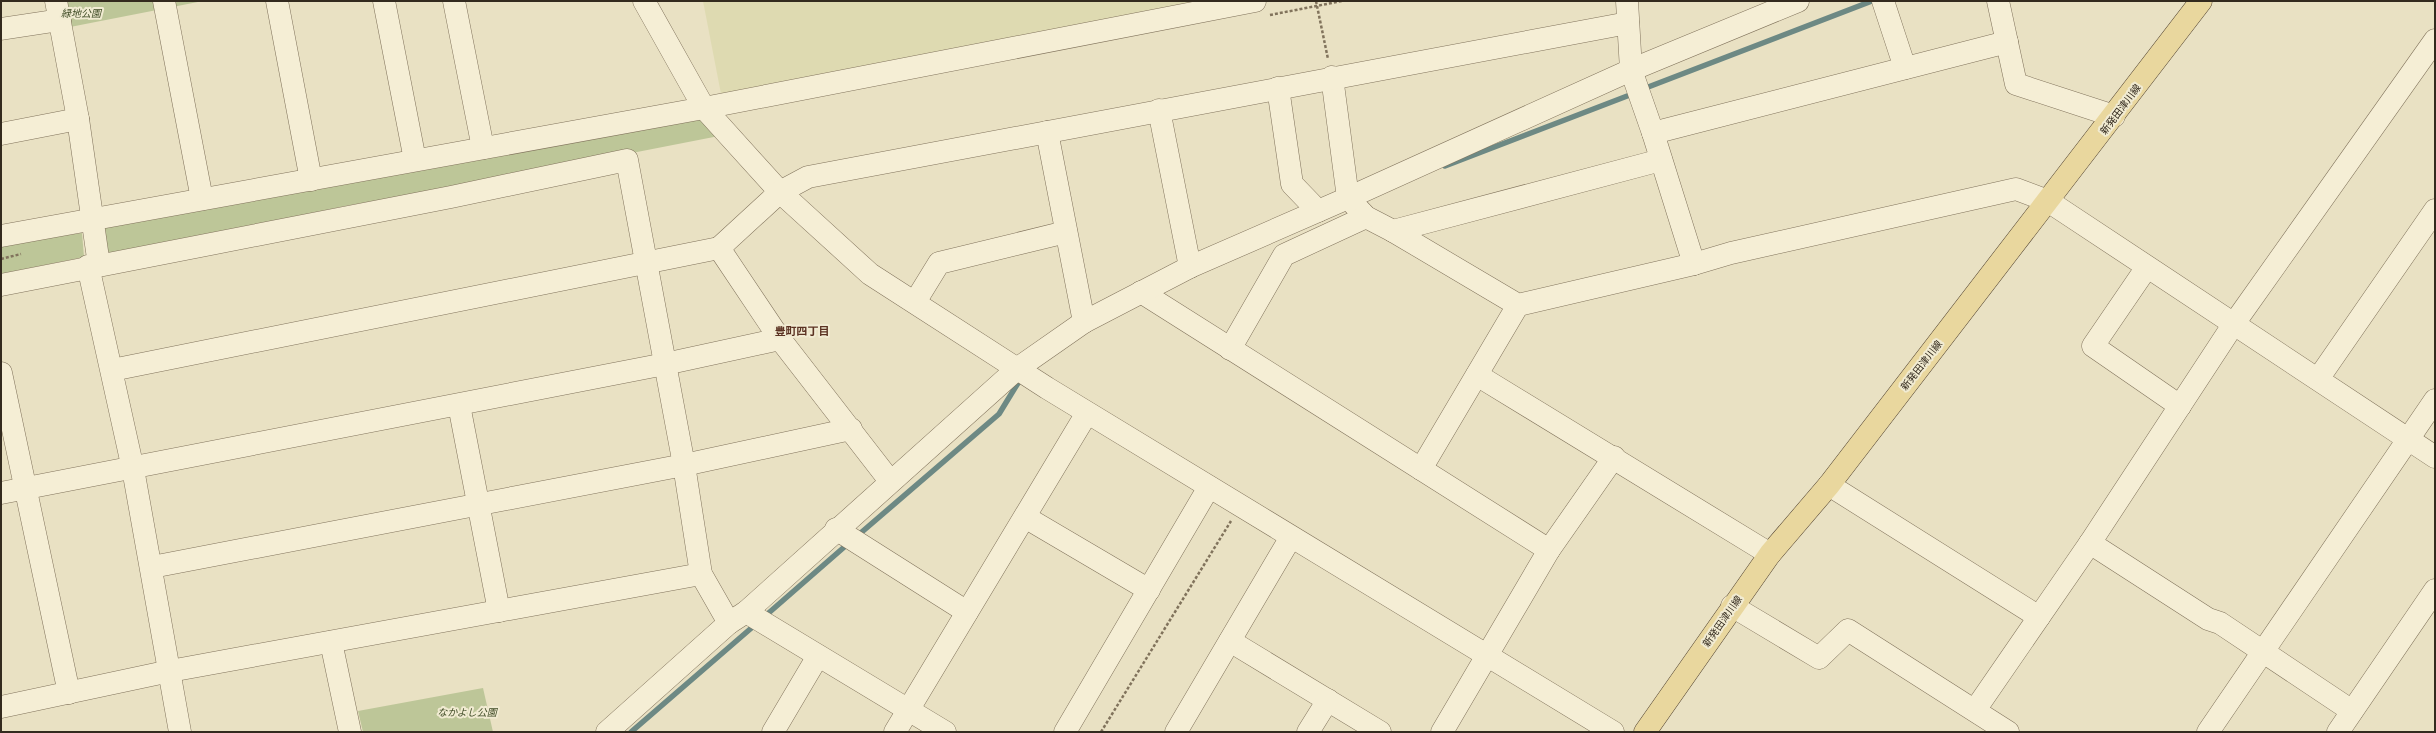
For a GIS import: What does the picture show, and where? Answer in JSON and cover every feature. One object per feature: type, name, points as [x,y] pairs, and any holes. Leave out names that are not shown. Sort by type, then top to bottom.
[{"type":"main road","name":"新発田津川線","points":[[1645,732],[1732,606],[1770,554],[1828,484],[2114,116],[2201,1]]},
{"type":"street","points":[[164,1],[202,199]]},
{"type":"street","points":[[277,1],[311,180]]},
{"type":"street","points":[[384,1],[414,160]]},
{"type":"street","points":[[454,1],[483,148]]},
{"type":"street","points":[[644,1],[704,108],[780,192],[870,274],[1087,413],[1613,732]]},
{"type":"street","points":[[1,236],[704,108],[1255,1]]},
{"type":"street","points":[[1627,1],[1631,70],[1653,133],[1694,264]]},
{"type":"street","points":[[607,732],[738,618],[1018,368],[1084,322],[1190,267],[1348,198],[1631,70],[1798,1]]},
{"type":"street","points":[[1883,1],[1905,68]]},
{"type":"street","points":[[2002,5],[2007,42],[2016,84],[2114,116]]},
{"type":"street","points":[[1,29],[58,10],[78,118],[93,219],[94,266],[112,370],[134,469],[180,732]]},
{"type":"street","points":[[112,370],[719,248],[780,192],[808,177],[1332,77],[1628,23]]},
{"type":"street","points":[[1975,710],[2090,543],[2233,325],[2435,40]]},
{"type":"street","points":[[1653,133],[2007,42]]},
{"type":"street","points":[[1332,77],[1348,198],[1366,218],[1394,231],[1518,306],[1694,264],[1731,253],[2016,189],[2048,201],[2233,325],[2409,438],[2435,457]]},
{"type":"street","points":[[1278,88],[1292,184],[1318,211]]},
{"type":"street","points":[[1158,110],[1190,267]]},
{"type":"street","points":[[1,134],[78,118]]},
{"type":"street","points":[[1047,132],[1084,322]]},
{"type":"street","points":[[1,285],[451,197],[627,160],[684,465],[701,574],[738,618],[818,656],[945,732]]},
{"type":"street","points":[[1394,231],[1661,160]]},
{"type":"street","points":[[2318,379],[2435,210]]},
{"type":"street","points":[[1230,349],[1284,256],[1366,218]]},
{"type":"street","points":[[915,302],[939,263],[1066,232]]},
{"type":"street","points":[[719,248],[780,338],[890,481]]},
{"type":"street","points":[[2147,267],[2093,346],[2180,406]]},
{"type":"street","points":[[1141,292],[1549,550]]},
{"type":"street","points":[[1421,469],[1518,306]]},
{"type":"street","points":[[1,493],[134,469],[459,405],[665,364],[780,338]]},
{"type":"street","points":[[1,374],[69,693]]},
{"type":"street","points":[[1477,375],[1614,457],[1770,554]]},
{"type":"street","points":[[2208,732],[2435,400]]},
{"type":"street","points":[[459,405],[480,504],[500,611]]},
{"type":"street","points":[[895,732],[1087,413]]},
{"type":"street","points":[[152,567],[684,465],[851,429]]},
{"type":"street","points":[[1442,732],[1549,550],[1614,457]]},
{"type":"street","points":[[1828,484],[2039,617]]},
{"type":"street","points":[[1065,732],[1209,487]]},
{"type":"street","points":[[1025,517],[1149,590]]},
{"type":"street","points":[[836,529],[967,612]]},
{"type":"street","points":[[1176,732],[1291,537]]},
{"type":"street","points":[[2090,543],[2262,651],[2352,711]]},
{"type":"street","points":[[1,707],[170,671],[701,574]]},
{"type":"street","points":[[2338,732],[2435,590]]},
{"type":"street","points":[[1732,606],[1819,658],[1848,630],[2008,732]]},
{"type":"street","points":[[1230,641],[1380,732]]},
{"type":"street","points":[[331,642],[350,732]]},
{"type":"street","points":[[773,732],[818,656]]},
{"type":"street","points":[[1308,732],[1328,700]]},
{"type":"path","points":[[1316,1],[1332,77]]},
{"type":"path","points":[[1101,732],[1240,506]]},
{"type":"shaded area","points":[[703,1],[1224,1],[722,99]]},
{"type":"green space","name":"緑地公園","points":[[65,1],[203,1],[70,27]]},
{"type":"green space","points":[[704,111],[724,135],[494,180],[345,206],[109,256],[101,223]]},
{"type":"green space","points":[[82,233],[84,257],[1,274],[1,244]]},
{"type":"green space","name":"なかよし公園","points":[[483,688],[493,732],[363,732],[358,711]]},
{"type":"waterway","points":[[1643,89],[1872,1]]},
{"type":"waterway","points":[[1445,166],[1635,93]]},
{"type":"waterway","points":[[856,537],[999,414],[1018,383],[1023,378]]},
{"type":"waterway","points":[[764,617],[850,542]]},
{"type":"waterway","points":[[631,732],[756,624]]},
{"type":"district","name":"豊町四丁目","points":[[802,331]]}]
